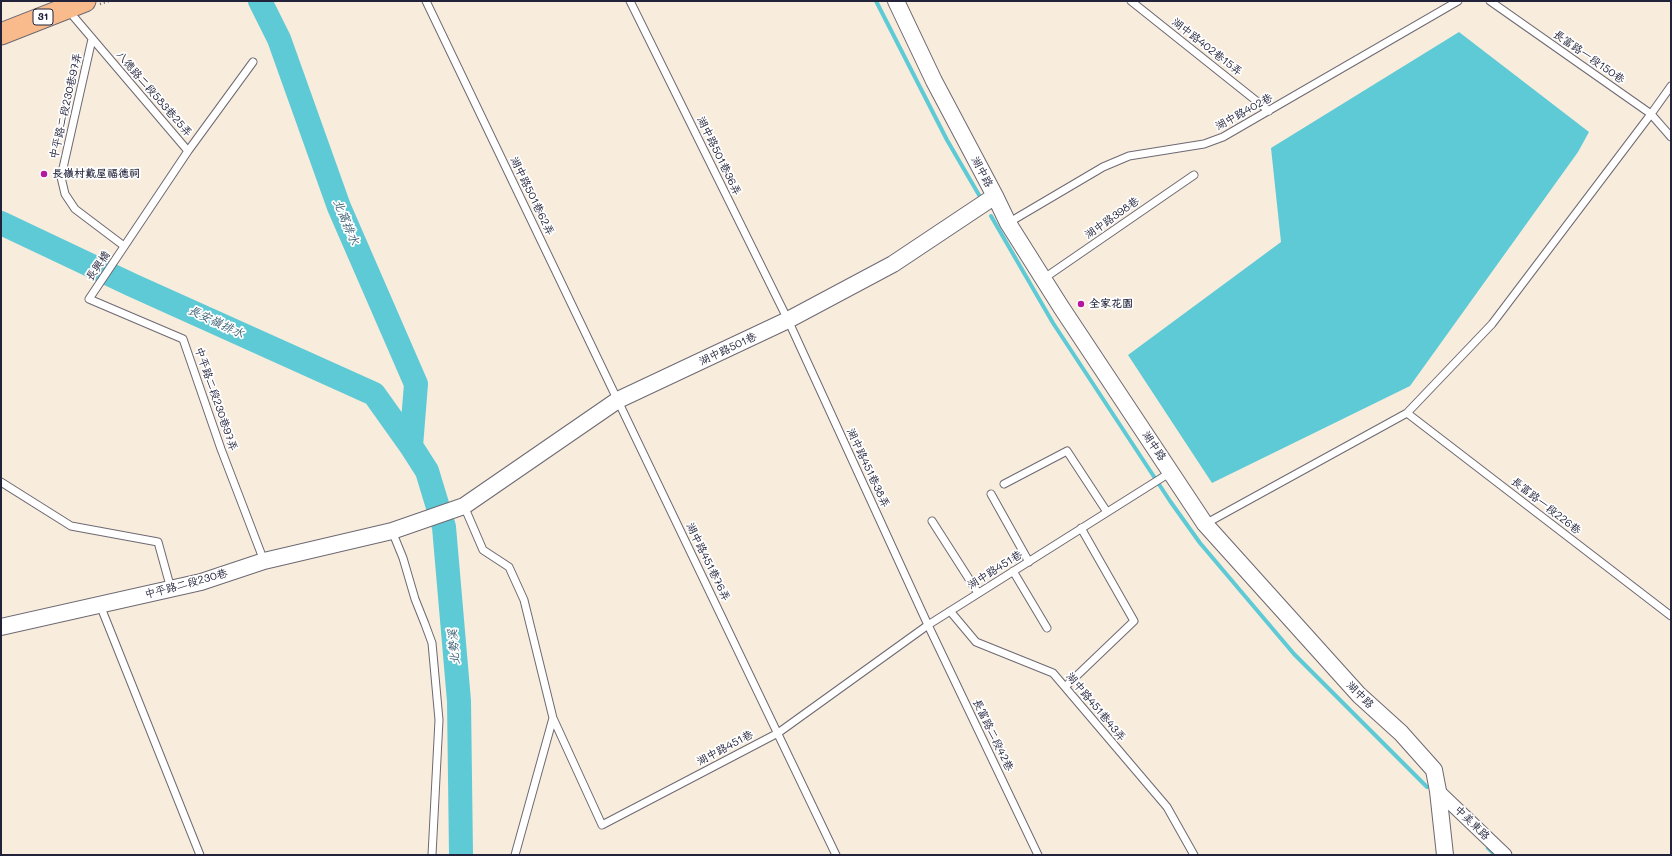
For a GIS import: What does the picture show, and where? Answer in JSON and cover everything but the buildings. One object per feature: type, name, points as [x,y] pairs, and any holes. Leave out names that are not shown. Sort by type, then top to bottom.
[{"type":"main road","name":"31","points":[[1,34],[70,3]]},
{"type":"street","name":"湖中路","points":[[896,1],[934,80],[1008,223],[1043,279],[1205,524],[1359,695],[1401,733],[1434,770],[1438,791],[1445,855]]},
{"type":"street","name":"湖中路501巷","points":[[392,531],[464,506],[618,400],[788,320],[893,264],[995,196]]},
{"type":"street","name":"中平路二段230巷","points":[[1,627],[201,582],[264,561],[392,531]]},
{"type":"street","name":"中美東路","points":[[1438,791],[1505,855]]},
{"type":"lane","name":"湖中路501巷62弄","points":[[426,1],[618,400]]},
{"type":"lane","name":"湖中路501巷36弄","points":[[630,1],[788,320]]},
{"type":"lane","name":"湖中路402巷15弄","points":[[1130,1],[1269,111]]},
{"type":"lane","name":"湖中路402巷","points":[[1008,223],[1103,167],[1129,156],[1204,144],[1223,138],[1458,1]]},
{"type":"lane","name":"長富路一段150巷","points":[[1490,1],[1651,114],[1671,137]]},
{"type":"lane","name":"八德路二段583巷25弄","points":[[70,3],[92,39],[188,151],[124,246]]},
{"type":"lane","name":"中平路二段230巷97弄","points":[[92,39],[61,178],[65,194],[75,209],[124,246]]},
{"type":"lane","points":[[188,151],[253,62]]},
{"type":"lane","points":[[1205,524],[1408,414],[1492,324],[1671,86]]},
{"type":"lane","name":"湖中路398巷","points":[[1043,279],[1194,175]]},
{"type":"lane","name":"長興橋","points":[[89,299],[124,246]]},
{"type":"lane","name":"中平路二段230巷97弄","points":[[89,299],[183,339],[221,449],[264,561]]},
{"type":"lane","name":"湖中路451巷38弄","points":[[788,320],[928,625]]},
{"type":"lane","name":"湖中路451巷76弄","points":[[618,400],[836,855]]},
{"type":"lane","name":"長富路一段226巷","points":[[1408,414],[1671,616]]},
{"type":"lane","points":[[1004,484],[1067,451],[1107,512]]},
{"type":"lane","name":"湖中路451巷","points":[[464,506],[483,550],[510,567],[524,600],[553,718],[602,825],[778,733],[928,625],[1171,472]]},
{"type":"lane","points":[[1,482],[72,526],[158,542],[171,589]]},
{"type":"lane","points":[[991,494],[1029,562]]},
{"type":"lane","points":[[932,521],[978,593]]},
{"type":"lane","points":[[1065,687],[1134,621],[1081,528]]},
{"type":"lane","points":[[392,531],[403,558],[415,599],[432,643],[439,720],[432,855]]},
{"type":"lane","points":[[1013,571],[1047,628]]},
{"type":"lane","points":[[100,605],[200,855]]},
{"type":"lane","name":"湖中路451巷43弄","points":[[950,611],[976,642],[1053,673],[1167,807],[1194,855]]},
{"type":"lane","name":"長富路二段42巷","points":[[928,625],[1038,855]]},
{"type":"lane","points":[[516,855],[553,718]]},
{"type":"water","points":[[1459,32],[1589,132],[1578,152],[1410,386],[1212,483],[1128,355],[1281,242],[1271,148]]},
{"type":"waterway","name":"北窩排水","points":[[260,1],[279,39],[339,207],[416,384],[411,446]]},
{"type":"waterway","points":[[876,1],[947,140],[979,195]]},
{"type":"waterway","points":[[991,216],[1053,323],[1170,501],[1200,543],[1294,654],[1427,787]]},
{"type":"waterway","name":"長安嶺排水","points":[[1,223],[132,285],[374,394],[427,471],[444,527],[459,701],[461,855]]},
{"type":"waterway","points":[[1488,848],[1495,855]]},
{"type":"place","name":"長嶺村戴屋福德祠","points":[[44,174]]},
{"type":"place","name":"全家花園","points":[[1081,304]]},
{"type":"water label","name":"北勢溪","points":[[454,647]]}]
